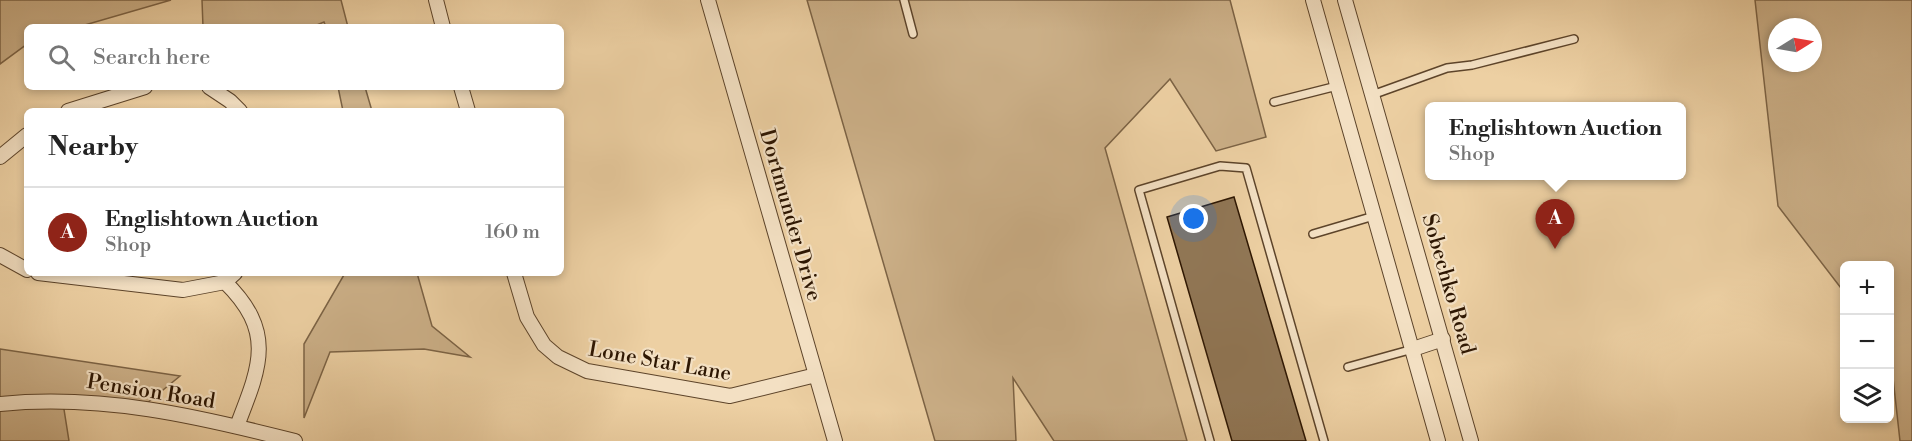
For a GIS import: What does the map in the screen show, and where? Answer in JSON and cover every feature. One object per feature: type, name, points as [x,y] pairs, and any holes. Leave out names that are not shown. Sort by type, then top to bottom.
[{"type":"street","points":[[435,0],[442,24]]},
{"type":"street","name":"Dortmunder Drive","points":[[708,0],[835,441]]},
{"type":"street","points":[[1312,0],[1438,441]]},
{"type":"street","name":"Sobechko Road","points":[[1345,0],[1471,441]]},
{"type":"street","points":[[78,108],[135,90]]},
{"type":"street","points":[[214,90],[237,108]]},
{"type":"street","points":[[462,90],[467,108]]},
{"type":"street","points":[[0,157],[24,137]]},
{"type":"street","points":[[0,255],[24,268]]},
{"type":"street","points":[[64,276],[183,290],[230,278],[252,318],[259,343],[256,381],[237,426]]},
{"type":"street","name":"Lone Star Lane","points":[[515,276],[527,317],[544,345],[558,357],[587,371],[715,396],[730,396],[816,375]]},
{"type":"street","points":[[1413,349],[1443,339]]},
{"type":"street","name":"Pension Road","points":[[0,404],[39,400],[114,403],[237,426],[295,441]]},
{"type":"lane","points":[[904,0],[913,34]]},
{"type":"lane","points":[[1372,94],[1447,68],[1472,65],[1574,39]]},
{"type":"lane","points":[[1274,102],[1337,86]]},
{"type":"lane","points":[[1210,441],[1139,190],[1220,166],[1246,168],[1324,441]]},
{"type":"lane","points":[[1313,234],[1374,216]]},
{"type":"lane","points":[[1347,367],[1413,349]]},
{"type":"shaded area","points":[[0,0],[171,0],[88,24],[24,24],[24,46],[0,64]]},
{"type":"shaded area","points":[[202,0],[341,0],[347,24],[325,24],[324,22],[319,24],[203,24]]},
{"type":"shaded area","points":[[807,0],[1230,0],[1266,137],[1216,151],[1170,79],[1105,148],[1187,441],[1054,441],[1013,378],[1016,441],[935,441]]},
{"type":"shaded area","points":[[1755,0],[1912,0],[1912,441],[1900,441],[1894,387],[1894,261],[1840,261],[1840,287],[1778,206]]},
{"type":"shaded area","points":[[339,90],[366,90],[371,108],[342,108]]},
{"type":"shaded area","points":[[343,276],[418,276],[432,326],[470,357],[424,349],[330,352],[304,418],[304,344]]},
{"type":"shaded area","points":[[0,349],[180,376],[141,408],[63,403],[69,441],[0,441]]},
{"type":"building","points":[[1234,197],[1306,441],[1232,441],[1167,217]]},
{"type":"place","name":"Englishtown Auction","points":[[1555,249]]}]
